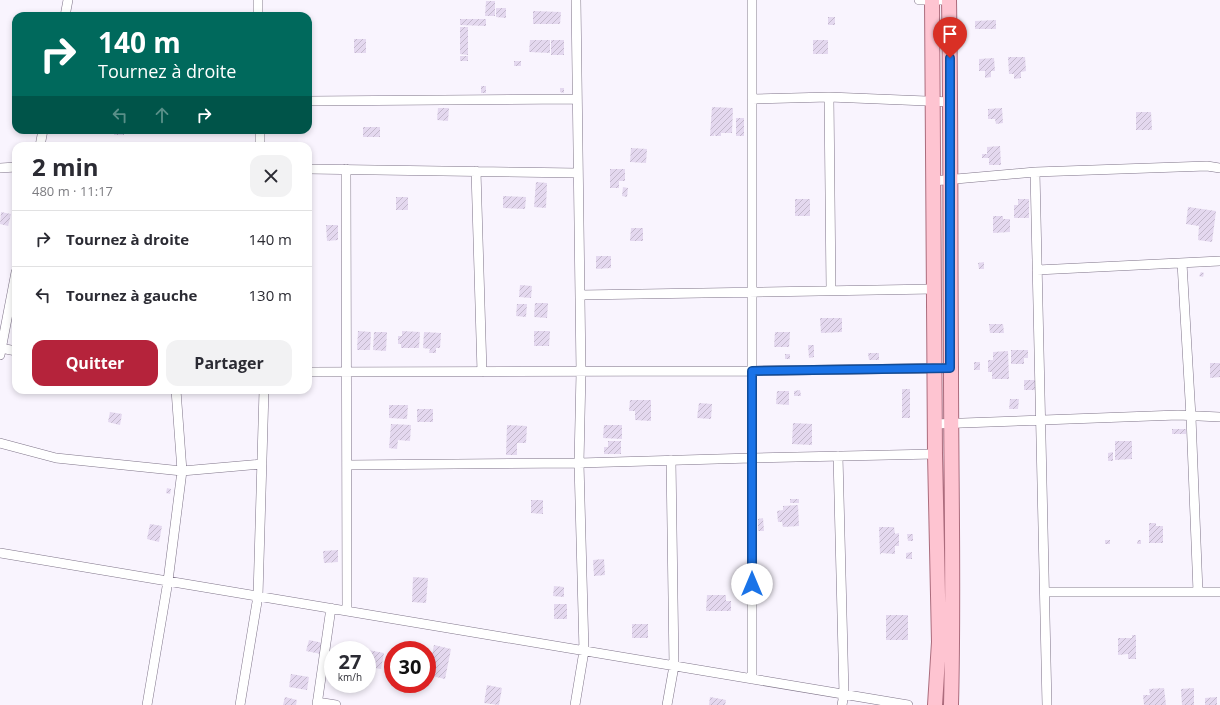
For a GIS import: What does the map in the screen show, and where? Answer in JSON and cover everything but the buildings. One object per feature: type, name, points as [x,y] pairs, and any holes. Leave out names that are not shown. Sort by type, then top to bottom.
[{"type":"main road","points":[[932,0],[934,368],[939,642],[935,705]]},
{"type":"main road","points":[[949,0],[951,102],[950,368],[953,634],[950,705]]},
{"type":"street","points":[[66,12],[68,0]]},
{"type":"street","points":[[258,0],[258,12]]},
{"type":"street","points":[[576,0],[581,372],[580,464],[584,651],[576,705]]},
{"type":"street","points":[[752,0],[752,679]]},
{"type":"street","points":[[919,0],[949,0]]},
{"type":"street","points":[[752,99],[829,96],[951,102]]},
{"type":"street","points":[[829,96],[831,290]]},
{"type":"street","points":[[312,100],[577,99]]},
{"type":"street","points":[[933,182],[1035,172],[1207,166],[1220,168]]},
{"type":"street","points":[[0,168],[12,167]]},
{"type":"street","points":[[312,169],[578,173]]},
{"type":"street","points":[[346,170],[347,611]]},
{"type":"street","points":[[476,171],[482,372]]},
{"type":"street","points":[[1035,172],[1048,705]]},
{"type":"street","points":[[1037,270],[1220,261]]},
{"type":"street","points":[[1182,263],[1191,416],[1198,592]]},
{"type":"street","points":[[580,295],[934,289]]},
{"type":"street","points":[[12,292],[0,351],[12,351]]},
{"type":"street","points":[[312,372],[752,371],[950,368]]},
{"type":"street","points":[[147,705],[168,581],[182,471],[176,394]]},
{"type":"street","points":[[240,705],[258,596],[264,394]]},
{"type":"street","points":[[935,424],[1178,415],[1220,417]]},
{"type":"street","points":[[0,443],[56,458],[182,471],[262,464]]},
{"type":"street","points":[[347,465],[580,464],[671,460],[935,454]]},
{"type":"street","points":[[838,456],[844,694],[842,705]]},
{"type":"street","points":[[667,705],[674,666],[671,460]]},
{"type":"street","points":[[0,553],[908,705]]},
{"type":"street","points":[[1045,592],[1220,592]]},
{"type":"street","points":[[331,608],[317,703],[336,705]]},
{"type":"route","points":[[752,584],[752,371],[950,368],[950,58]]}]
